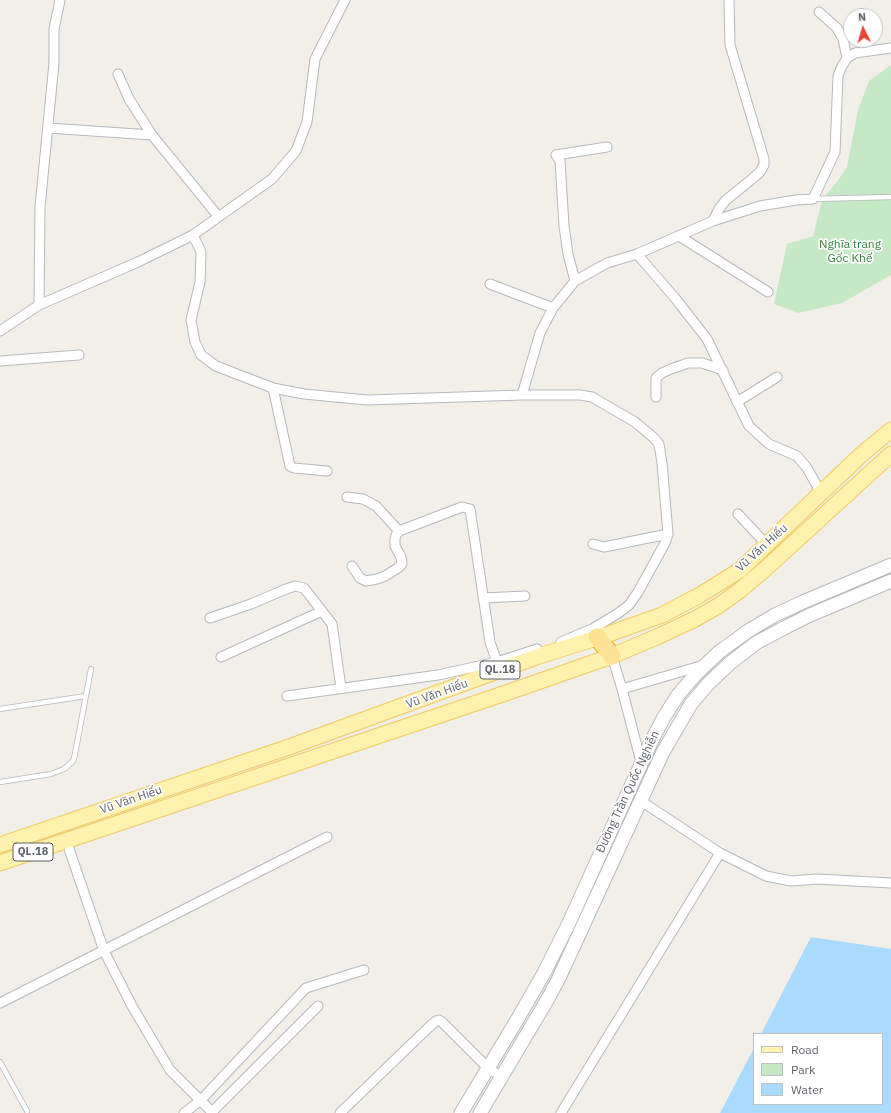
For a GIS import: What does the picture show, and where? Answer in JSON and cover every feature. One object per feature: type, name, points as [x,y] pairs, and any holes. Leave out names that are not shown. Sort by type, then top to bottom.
[{"type":"highway","points":[[597,637],[612,656]]},
{"type":"main road","name":"Vũ Văn Hiếu","points":[[0,845],[316,738],[538,653],[606,635],[662,615],[700,595],[740,570],[862,454],[891,430]]},
{"type":"main road","name":"Vũ Văn Hiếu","points":[[0,863],[503,694],[612,656],[659,636],[695,619],[718,606],[739,591],[770,565],[891,454]]},
{"type":"main road","name":"Đường Trần Quốc Nghiễn","points":[[461,1113],[521,1014],[547,967],[568,925],[641,762],[664,717],[678,695],[719,652],[748,631],[775,615],[891,565]]},
{"type":"main road","name":"Đường Trần Quốc Nghiễn","points":[[480,1113],[546,1002],[570,956],[664,752],[691,704],[708,684],[730,663],[756,644],[784,628],[891,581]]},
{"type":"street","points":[[39,305],[40,207],[54,62],[54,29],[60,0]]},
{"type":"street","points":[[0,331],[39,305],[138,262],[193,235],[272,179],[296,151],[307,122],[315,59],[345,0]]},
{"type":"street","points":[[713,221],[719,209],[726,200],[760,172],[764,165],[764,159],[730,45],[728,0]]},
{"type":"street","points":[[819,12],[837,28],[844,39],[847,58]]},
{"type":"street","points":[[522,395],[540,333],[553,308],[575,281],[607,263],[637,254],[713,221],[760,206],[796,200],[813,200],[835,152],[838,76],[847,58],[856,53],[891,48]]},
{"type":"street","points":[[118,74],[129,99],[152,135],[218,216]]},
{"type":"street","points":[[48,128],[152,135]]},
{"type":"street","points":[[575,281],[568,254],[563,219],[560,161],[556,155],[607,147]]},
{"type":"street","points":[[193,235],[201,252],[200,282],[191,320],[195,342],[201,355],[216,366],[273,388],[304,394],[368,400],[569,394],[592,397],[635,422],[654,438],[659,444],[661,452],[668,534],[665,543],[650,571],[629,605],[617,614],[592,629],[538,653],[438,675],[287,696]]},
{"type":"street","points":[[679,236],[768,292]]},
{"type":"street","points":[[637,254],[675,298],[707,339],[746,420],[754,432],[770,444],[797,456],[807,468],[821,493]]},
{"type":"street","points":[[490,284],[553,308]]},
{"type":"street","points":[[0,360],[79,355]]},
{"type":"street","points":[[656,397],[656,378],[662,373],[671,369],[688,363],[702,363],[723,370]]},
{"type":"street","points":[[737,402],[777,377]]},
{"type":"street","points":[[273,388],[290,466],[294,468],[327,471]]},
{"type":"street","points":[[347,497],[363,499],[376,506],[399,531]]},
{"type":"street","points":[[352,566],[360,578],[366,581],[385,576],[402,564],[395,539],[399,531],[462,507],[470,510],[490,642],[497,662]]},
{"type":"street","points":[[738,514],[767,545]]},
{"type":"street","points":[[593,544],[604,547],[668,534]]},
{"type":"street","points":[[210,618],[295,586],[304,588],[332,624],[341,688]]},
{"type":"street","points":[[483,598],[525,596]]},
{"type":"street","points":[[221,657],[322,611]]},
{"type":"street","points":[[612,656],[641,762]]},
{"type":"street","points":[[622,689],[707,664]]},
{"type":"street","points":[[641,801],[720,853],[766,876],[791,881],[817,879],[891,883]]},
{"type":"street","points":[[0,1003],[327,837]]},
{"type":"street","points":[[66,840],[104,951],[132,1006],[170,1070],[213,1113],[318,1006]]},
{"type":"street","points":[[561,1113],[720,853]]},
{"type":"street","points":[[184,1113],[201,1100],[306,988],[364,970]]},
{"type":"street","points":[[340,1113],[405,1050],[439,1020],[488,1068],[502,1077]]},
{"type":"lane","points":[[813,200],[891,198]]},
{"type":"lane","points":[[0,782],[51,774],[64,769],[74,759],[91,669]]},
{"type":"lane","points":[[0,709],[86,696]]},
{"type":"lane","points":[[0,1062],[26,1111]]},
{"type":"green space","name":"Nghĩa trang Gốc Khế","points":[[891,65],[891,275],[842,303],[798,313],[774,304],[787,244],[813,236],[822,200],[847,167],[858,110],[869,81]]},
{"type":"water","points":[[811,937],[891,949],[891,1113],[720,1113],[753,1050],[753,1105],[883,1105],[883,1033],[762,1033]]}]
